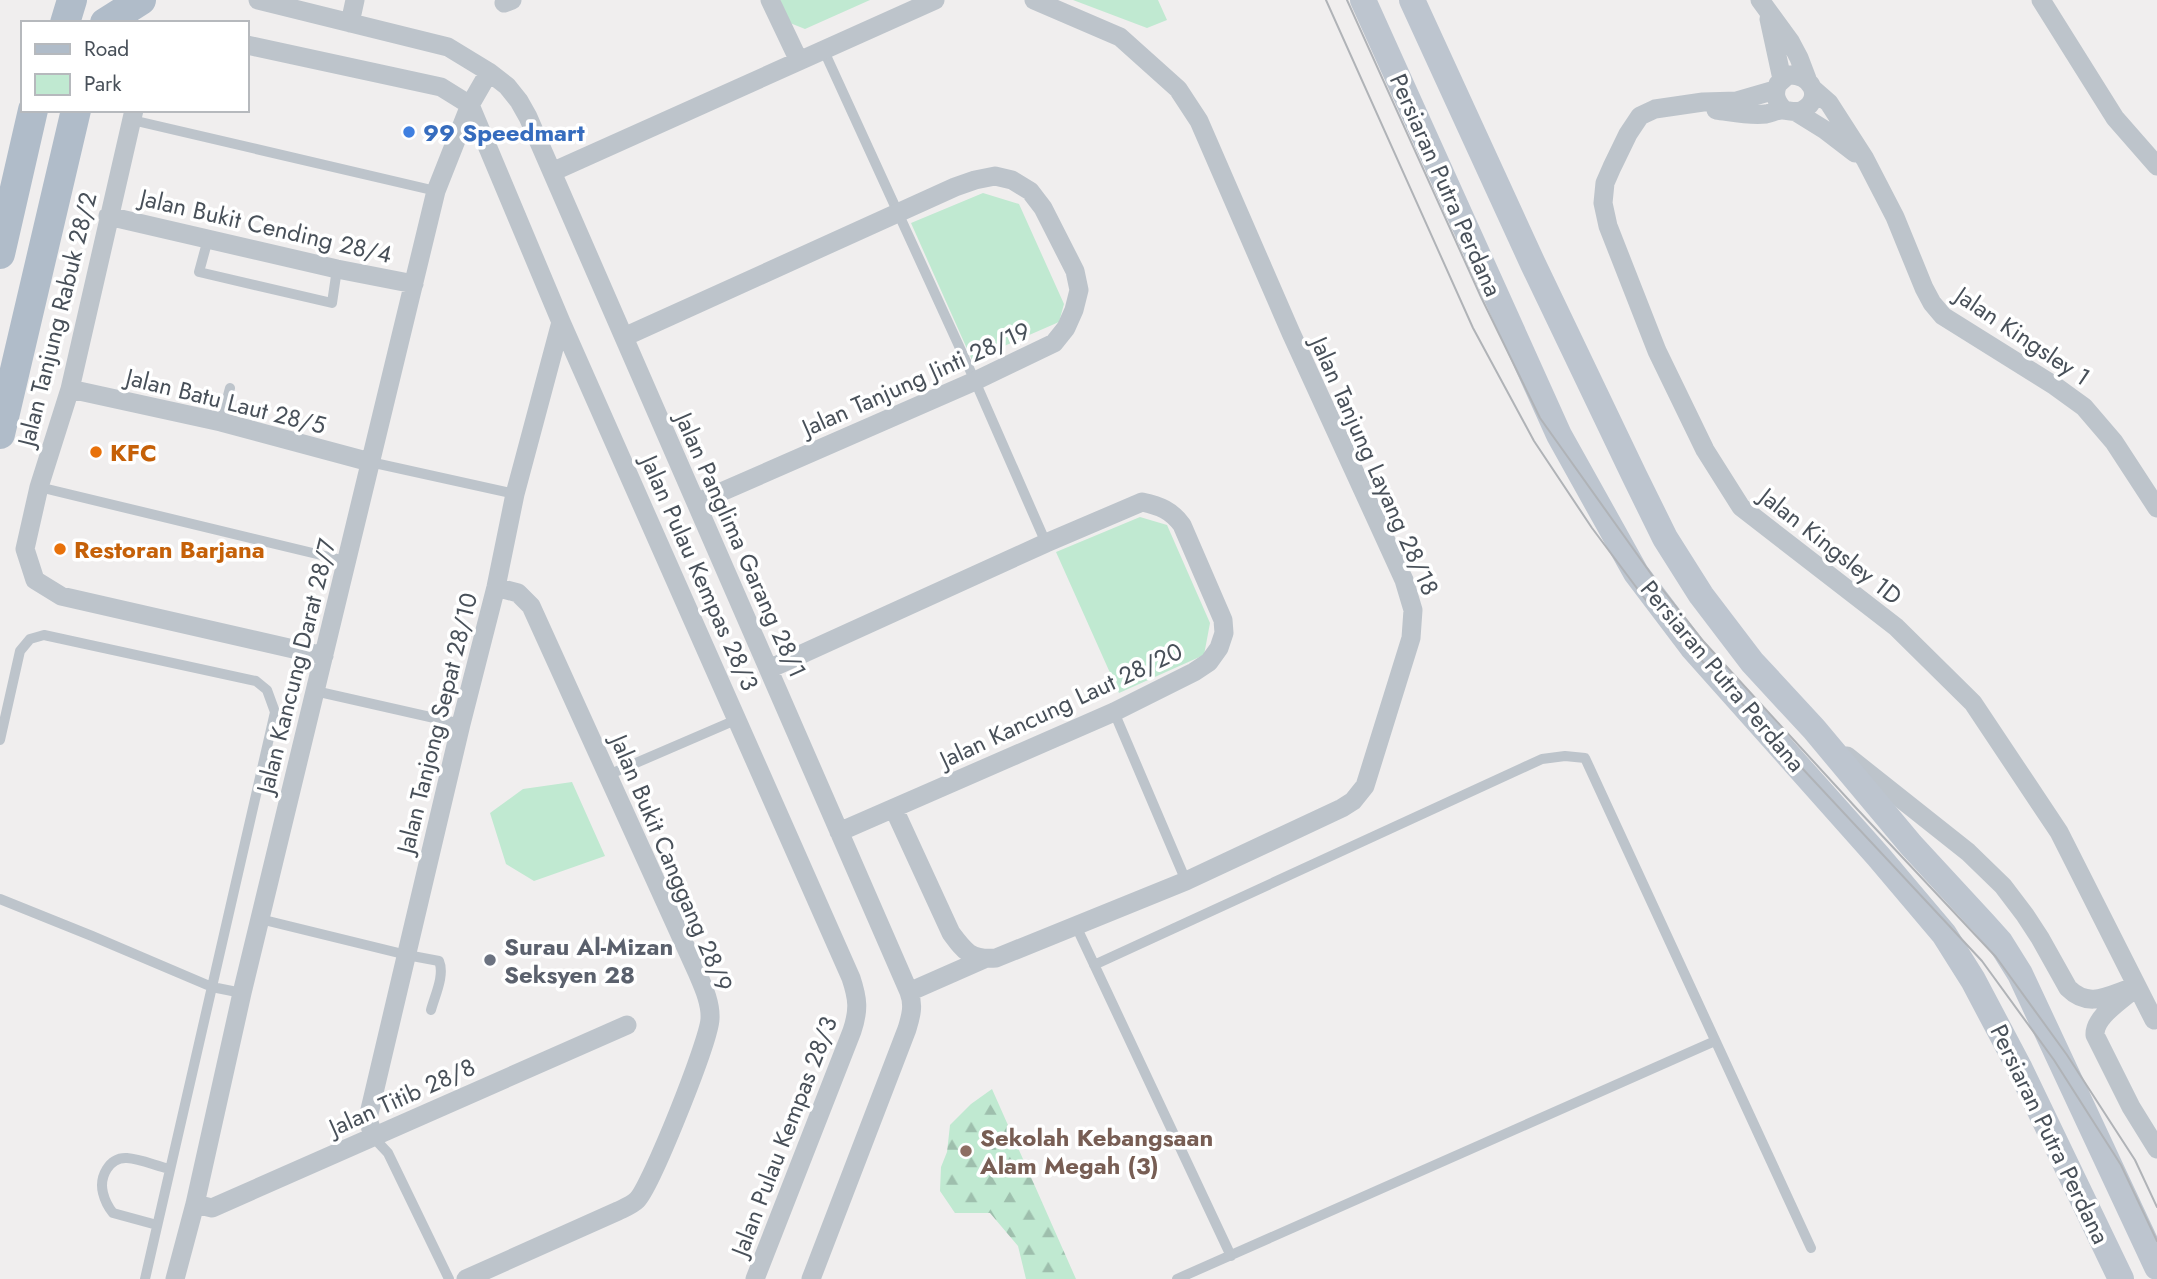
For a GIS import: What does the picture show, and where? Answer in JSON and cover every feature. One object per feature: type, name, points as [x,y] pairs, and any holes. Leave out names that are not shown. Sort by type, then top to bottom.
[{"type":"main road","points":[[55,21],[60,0]]},
{"type":"main road","points":[[66,21],[72,0]]},
{"type":"main road","points":[[97,21],[102,0]]},
{"type":"main road","points":[[108,21],[141,0]]},
{"type":"main road","name":"Persiaran Putra Perdana","points":[[1363,0],[1559,435],[1636,573],[1692,647],[1870,846],[1944,934],[1973,980],[2019,1066],[2121,1279]]},
{"type":"main road","name":"Persiaran Putra Perdana","points":[[1412,0],[1533,264],[1665,538],[1701,595],[1752,662],[1814,729],[1911,845],[2007,953],[2020,974],[2157,1267]]},
{"type":"main road","points":[[0,254],[33,112]]},
{"type":"main road","points":[[0,434],[76,112]]},
{"type":"street","name":"Jalan Panglima Garang 28/1","points":[[258,0],[448,47],[489,72],[507,86],[519,101],[909,992],[912,1000],[907,1029],[811,1279]]},
{"type":"street","points":[[350,23],[355,0]]},
{"type":"street","points":[[771,0],[799,61]]},
{"type":"street","points":[[552,172],[935,0]]},
{"type":"street","name":"Jalan Tanjung Layang 28/18","points":[[909,992],[984,959],[996,958],[1186,881],[1342,808],[1365,786],[1411,638],[1413,610],[1404,580],[1291,333],[1199,121],[1178,89],[1120,37],[1034,0]]},
{"type":"street","points":[[2042,0],[2115,118],[2157,166]]},
{"type":"street","name":"Jalan Kingsley 1","points":[[1764,6],[1790,41],[1810,84],[1829,103],[1865,159],[1895,217],[1932,303],[1943,316],[2084,407],[2115,442],[2157,508]]},
{"type":"street","name":"Jalan Kingsley 1","points":[[1764,6],[1779,57],[1779,84]]},
{"type":"street","points":[[248,45],[441,87],[470,105]]},
{"type":"street","name":"Jalan Kancung Darat 28/7","points":[[175,1279],[436,191],[470,105],[489,72]]},
{"type":"street","points":[[1790,111],[1810,104],[1810,84],[1795,74],[1779,84],[1777,101],[1790,111],[1825,130],[1865,159]]},
{"type":"street","name":"Jalan Kingsley 1D","points":[[1779,84],[1737,101],[1703,102],[1655,109],[1640,116],[1628,134],[1605,183],[1603,203],[1608,226],[1657,351],[1705,450],[1741,507],[1896,627],[1973,703],[2059,832],[2154,1020]]},
{"type":"street","name":"Jalan Pulau Kempas 28/3","points":[[470,105],[561,322],[857,996],[858,1014],[755,1279]]},
{"type":"street","name":"Jalan Kingsley 1D","points":[[1687,106],[1741,114],[1790,111]]},
{"type":"street","name":"Jalan Tanjung Rabuk 28/2","points":[[133,115],[69,389],[39,487],[25,549],[35,580],[61,596],[324,656]]},
{"type":"street","name":"Jalan Tanjung Jinti 28/19","points":[[624,337],[955,187],[995,176],[1012,180],[1030,191],[1043,208],[1075,271],[1079,290],[1074,310],[1066,328],[1054,343],[975,381],[696,503]]},
{"type":"street","name":"Jalan Bukit Cending 28/4","points":[[108,216],[414,284]]},
{"type":"street","name":"Jalan Tanjong Sepat 28/10","points":[[373,1136],[368,1118],[496,587],[515,494],[561,322]]},
{"type":"street","name":"Jalan Batu Laut 28/5","points":[[69,389],[221,422],[370,462]]},
{"type":"street","name":"Jalan Kancung Laut 28/20","points":[[769,669],[1142,502],[1157,505],[1173,513],[1182,525],[1223,620],[1224,633],[1219,648],[1209,662],[1194,672],[1114,712],[839,832]]},
{"type":"street","name":"Jalan Bukit Canggang 28/9","points":[[466,1279],[637,1200],[649,1180],[705,1041],[711,1018],[706,995],[531,606],[518,593],[496,587]]},
{"type":"street","points":[[1814,729],[1968,852],[2003,886],[2025,915],[2068,988],[2077,998],[2092,1001],[2137,986]]},
{"type":"street","points":[[894,809],[951,933],[962,948],[973,956],[984,959]]},
{"type":"street","points":[[2137,986],[2100,1020],[2095,1035],[2131,1107],[2157,1149]]},
{"type":"street","name":"Jalan Titib 28/8","points":[[195,1204],[212,1208],[627,1025]]},
{"type":"lane","points":[[824,51],[1046,543]]},
{"type":"lane","points":[[133,115],[436,191]]},
{"type":"lane","points":[[208,239],[199,272],[225,279],[332,303],[337,269]]},
{"type":"lane","points":[[221,422],[230,388]]},
{"type":"lane","points":[[370,462],[515,494]]},
{"type":"lane","points":[[39,487],[346,561]]},
{"type":"lane","points":[[0,740],[20,651],[30,639],[44,635],[256,681],[267,690],[275,712],[145,1279]]},
{"type":"lane","points":[[315,691],[461,724]]},
{"type":"lane","points":[[1114,712],[1186,881]]},
{"type":"lane","points":[[608,775],[737,719]]},
{"type":"lane","points":[[1094,965],[1542,759],[1566,756],[1585,758],[1811,1248]]},
{"type":"lane","points":[[0,899],[212,987],[242,993]]},
{"type":"lane","points":[[260,919],[407,956],[439,961],[441,966],[431,1010]]},
{"type":"lane","points":[[1076,926],[1231,1256]]},
{"type":"lane","points":[[1178,1279],[1715,1041]]},
{"type":"lane","points":[[373,1136],[388,1153],[449,1279]]},
{"type":"lane","points":[[157,1224],[113,1213],[102,1191],[103,1176],[117,1158],[129,1158],[170,1170]]},
{"type":"green space","points":[[780,0],[870,0],[805,29],[790,23]]},
{"type":"green space","points":[[1073,0],[1158,0],[1167,20],[1147,28]]},
{"type":"green space","points":[[983,193],[1019,204],[1064,304],[1059,322],[972,360],[911,223]]},
{"type":"green space","points":[[1140,517],[1167,525],[1210,623],[1204,655],[1119,693],[1056,552]]},
{"type":"green space","points":[[572,782],[605,856],[534,881],[506,864],[490,813],[523,789]]},
{"type":"green space","points":[[992,1089],[1076,1279],[1026,1279],[1018,1246],[990,1213],[955,1213],[940,1191],[941,1167],[947,1152],[950,1125],[971,1104]]},
{"type":"tram line","points":[[1326,0],[1473,328],[1534,441],[1592,528],[1648,603],[1982,961],[2054,1060],[2121,1165],[2157,1241]]},
{"type":"tram line","points":[[1347,0],[1481,297],[1540,418],[1659,585],[1704,642],[1996,957],[2067,1055],[2135,1160],[2157,1207]]},
{"type":"place","name":"99 Speedmart","points":[[409,132]]},
{"type":"place","name":"KFC","points":[[96,452]]},
{"type":"place","name":"Restoran Barjana","points":[[60,549]]},
{"type":"place","name":"Surau Al-Mizan Seksyen 28","points":[[490,960]]},
{"type":"place","name":"Sekolah Kebangsaan Alam Megah (3)","points":[[966,1151]]}]
